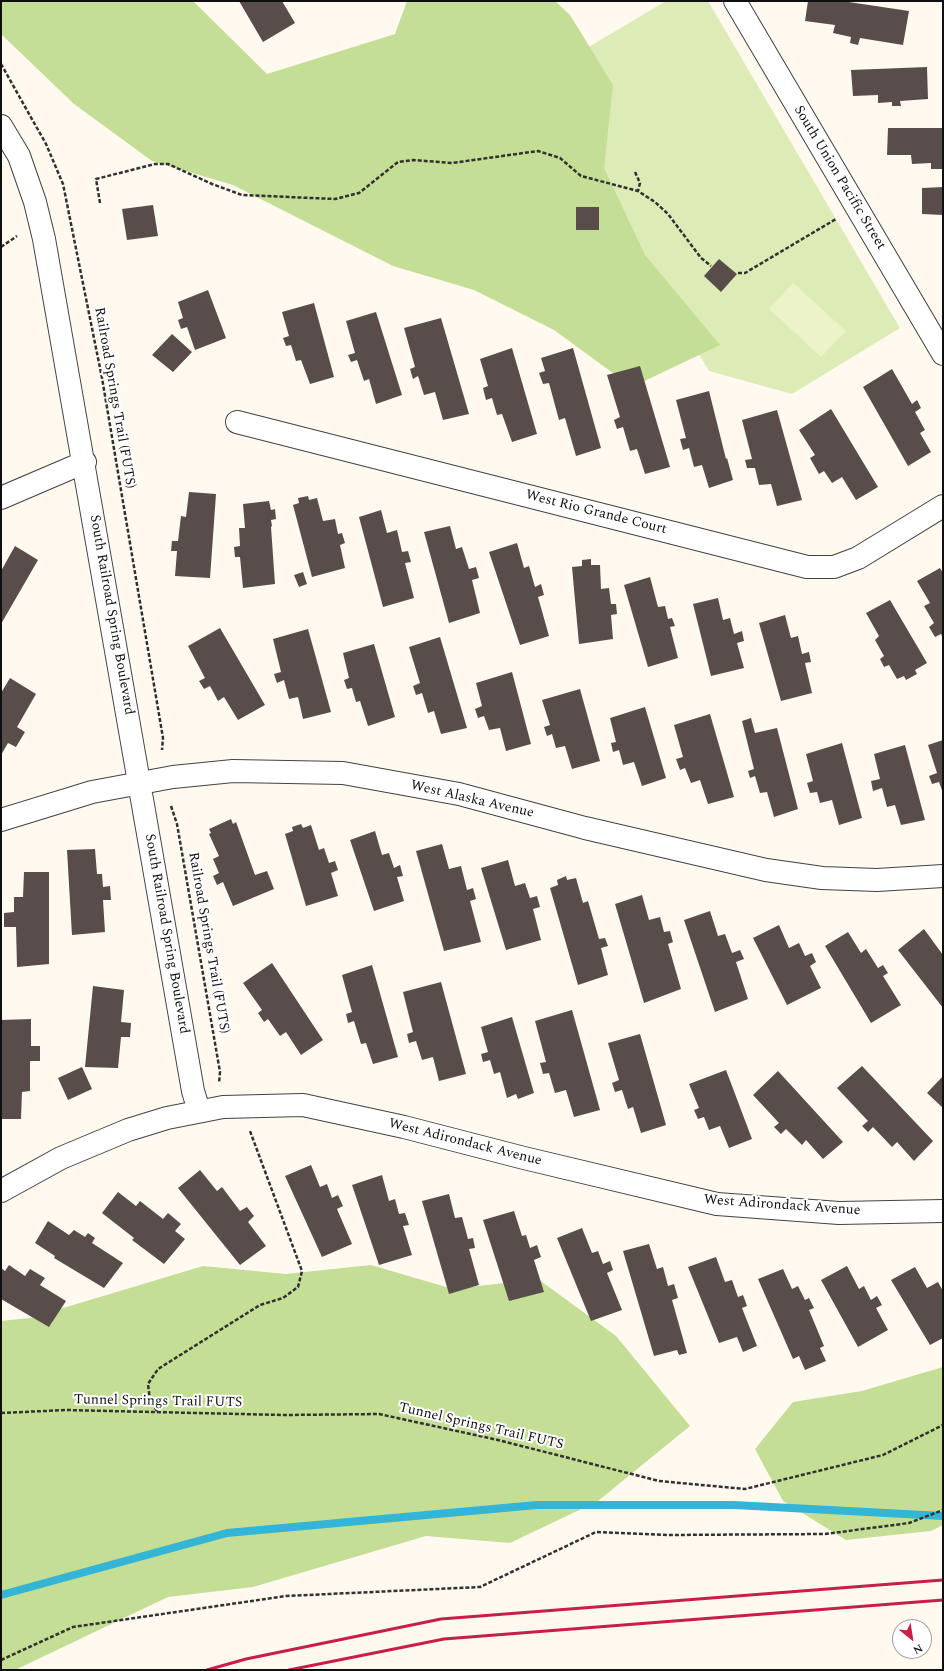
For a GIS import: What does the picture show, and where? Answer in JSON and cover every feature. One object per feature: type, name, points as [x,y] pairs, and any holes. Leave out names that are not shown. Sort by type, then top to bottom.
[{"type":"street","name":"South Union Pacific Street","points":[[735,1],[943,354]]},
{"type":"street","name":"South Railroad Spring Boulevard","points":[[1,126],[19,156],[39,217],[84,462],[193,1091],[199,1111]]},
{"type":"street","name":"West Rio Grande Court","points":[[237,422],[806,567],[834,567],[858,558],[943,506]]},
{"type":"street","points":[[1,498],[84,462]]},
{"type":"street","name":"West Alaska Avenue","points":[[1,820],[92,792],[173,777],[233,772],[343,774],[459,794],[585,828],[766,870],[822,878],[877,880],[943,876]]},
{"type":"street","name":"West Adirondack Avenue","points":[[1,1191],[61,1158],[128,1130],[167,1118],[223,1107],[303,1105],[404,1127],[539,1162],[717,1204],[840,1213],[943,1211]]},
{"type":"path","name":"Railroad Springs Trail (FUTS)","points":[[1,64],[46,144],[63,184],[103,386],[163,738],[162,750]]},
{"type":"path","points":[[100,203],[96,179],[155,164],[168,164],[212,184],[242,195],[335,199],[359,193],[398,162],[413,160],[452,163],[538,151],[560,158],[581,176],[638,191],[668,214],[701,258],[712,266]]},
{"type":"path","points":[[634,172],[640,183],[638,191]]},
{"type":"path","points":[[738,273],[745,273],[838,218]]},
{"type":"path","points":[[1,248],[21,234]]},
{"type":"path","name":"Railroad Springs Trail (FUTS)","points":[[171,806],[177,824],[220,1072],[219,1085]]},
{"type":"path","points":[[158,1412],[150,1400],[148,1384],[158,1369],[260,1305],[283,1298],[298,1286],[302,1271],[250,1129]]},
{"type":"path","name":"Tunnel Springs Trail FUTS","points":[[1,1413],[66,1410],[284,1415],[378,1414],[513,1444],[659,1481],[745,1489],[883,1455],[943,1425]]},
{"type":"path","points":[[1,1660],[73,1627],[286,1596],[480,1587],[596,1532],[668,1535],[825,1534],[909,1523],[943,1510]]},
{"type":"green space","points":[[1,1],[193,1],[267,74],[395,34],[407,1],[555,1],[570,15],[613,85],[604,168],[645,255],[720,345],[632,387],[554,330],[474,290],[393,266],[233,185],[152,161],[74,104],[1,34]]},
{"type":"green space","points":[[666,1],[708,1],[900,328],[792,394],[709,371],[533,80]]},
{"type":"green space","points":[[793,283],[846,331],[821,357],[769,309]]},
{"type":"green space","points":[[371,1265],[453,1289],[538,1279],[616,1336],[690,1426],[598,1501],[510,1543],[426,1536],[253,1587],[168,1597],[15,1670],[1,1670],[1,1321],[30,1318],[203,1266],[286,1274]]},
{"type":"green space","points":[[943,1367],[943,1525],[931,1531],[846,1540],[783,1501],[755,1449],[793,1402],[862,1391]]},
{"type":"building","points":[[239,1],[282,1],[295,23],[263,42]]},
{"type":"building","points":[[808,1],[842,1],[909,11],[903,45],[860,38],[858,45],[850,43],[851,37],[833,33],[835,25],[805,21]]},
{"type":"building","points":[[927,67],[928,99],[900,101],[901,106],[892,106],[892,102],[878,103],[878,95],[853,96],[851,70]]},
{"type":"building","points":[[888,128],[943,128],[942,169],[931,169],[931,163],[912,164],[911,155],[887,155]]},
{"type":"building","points":[[943,187],[943,215],[922,214],[922,188]]},
{"type":"building","points":[[153,205],[158,236],[127,240],[122,209]]},
{"type":"building","points":[[576,207],[599,207],[599,230],[576,230]]},
{"type":"building","points":[[719,259],[737,274],[721,292],[704,276]]},
{"type":"building","points":[[208,290],[226,338],[195,350],[187,327],[181,329],[178,320],[183,318],[178,302]]},
{"type":"building","points":[[314,303],[334,377],[310,384],[301,360],[296,361],[291,345],[286,346],[283,338],[289,336],[282,312]]},
{"type":"building","points":[[376,312],[402,395],[376,404],[369,379],[364,381],[357,360],[351,362],[348,355],[355,353],[346,321]]},
{"type":"building","points":[[441,318],[469,414],[443,420],[435,392],[424,395],[418,376],[413,379],[410,369],[415,367],[404,328]]},
{"type":"building","points":[[172,334],[192,352],[173,372],[152,355]]},
{"type":"building","points":[[512,348],[537,434],[512,442],[502,414],[497,415],[492,398],[486,400],[483,388],[488,386],[480,359]]},
{"type":"building","points":[[573,348],[601,448],[576,456],[565,418],[559,420],[549,383],[543,384],[539,373],[545,371],[541,358]]},
{"type":"building","points":[[640,366],[670,467],[645,474],[637,449],[630,451],[623,427],[617,429],[614,420],[620,417],[607,375]]},
{"type":"building","points":[[892,369],[912,404],[917,400],[921,408],[915,412],[925,430],[920,433],[931,452],[908,466],[863,387]]},
{"type":"building","points":[[709,391],[726,459],[727,458],[733,480],[709,488],[702,465],[694,467],[689,448],[683,450],[680,439],[686,438],[676,400]]},
{"type":"building","points":[[831,409],[878,487],[856,500],[842,477],[832,483],[824,471],[819,474],[810,458],[815,455],[799,430]]},
{"type":"building","points":[[777,410],[802,500],[777,506],[771,484],[759,485],[755,468],[747,468],[745,460],[752,459],[742,420]]},
{"type":"building","points":[[189,492],[216,494],[210,578],[175,576],[177,551],[171,551],[172,541],[178,541],[181,516],[186,517]]},
{"type":"building","points":[[308,496],[309,500],[317,498],[323,521],[335,519],[338,534],[342,533],[345,543],[340,545],[345,568],[312,577],[293,505],[299,503],[298,498]]},
{"type":"building","points":[[269,501],[271,510],[275,509],[276,519],[271,520],[275,584],[243,588],[240,557],[235,557],[234,547],[240,546],[239,528],[245,528],[243,504]]},
{"type":"building","points":[[381,510],[387,533],[397,530],[402,552],[408,551],[411,562],[405,563],[414,598],[383,607],[359,517]]},
{"type":"building","points":[[450,526],[456,549],[462,547],[469,569],[476,567],[479,578],[472,580],[480,613],[449,623],[424,532]]},
{"type":"building","points":[[517,543],[524,568],[529,566],[535,587],[541,584],[544,595],[538,597],[549,636],[520,645],[489,552]]},
{"type":"building","points":[[15,546],[38,560],[1,624],[1,571]]},
{"type":"building","points":[[591,559],[591,565],[600,565],[601,589],[609,588],[611,604],[616,604],[617,614],[611,615],[613,639],[579,644],[572,567],[582,566],[582,560]]},
{"type":"building","points":[[940,568],[943,573],[943,638],[941,634],[935,637],[929,627],[934,623],[924,606],[930,603],[917,581]]},
{"type":"building","points":[[303,572],[307,584],[299,587],[294,575]]},
{"type":"building","points":[[650,577],[658,607],[665,606],[668,619],[672,618],[675,626],[670,627],[678,658],[648,667],[624,585]]},
{"type":"building","points":[[718,598],[723,620],[730,618],[734,634],[742,631],[744,641],[737,643],[744,668],[711,676],[693,604]]},
{"type":"building","points":[[890,600],[927,663],[915,670],[917,674],[906,680],[904,676],[897,679],[889,665],[884,667],[880,659],[884,656],[875,640],[879,636],[866,613]]},
{"type":"building","points":[[785,615],[791,638],[798,636],[802,654],[809,652],[811,662],[805,663],[812,693],[781,701],[759,623]]},
{"type":"building","points":[[220,628],[265,705],[238,720],[224,697],[218,701],[210,686],[204,689],[199,681],[205,678],[188,646]]},
{"type":"building","points":[[308,629],[331,712],[303,719],[298,697],[289,699],[284,680],[277,683],[274,674],[281,672],[273,639]]},
{"type":"building","points":[[440,637],[467,728],[441,734],[434,711],[428,713],[422,693],[416,695],[413,686],[420,683],[409,647]]},
{"type":"building","points":[[374,644],[395,717],[368,726],[360,701],[356,702],[352,688],[347,689],[344,680],[349,678],[343,653]]},
{"type":"building","points":[[512,672],[531,744],[506,751],[500,728],[489,730],[484,716],[478,718],[475,709],[482,706],[476,683]]},
{"type":"building","points":[[10,678],[36,694],[17,727],[25,732],[16,747],[8,743],[1,755],[1,693]]},
{"type":"building","points":[[580,689],[600,761],[572,769],[565,746],[556,748],[552,734],[547,736],[544,727],[550,725],[542,700]]},
{"type":"building","points":[[645,707],[666,778],[642,786],[634,762],[623,765],[619,750],[613,752],[611,743],[616,742],[610,718]]},
{"type":"building","points":[[710,714],[734,797],[708,804],[700,780],[691,783],[685,768],[680,770],[676,759],[683,757],[674,725]]},
{"type":"building","points":[[751,718],[755,733],[777,728],[798,809],[774,817],[767,792],[760,793],[755,776],[750,778],[748,771],[754,769],[742,721]]},
{"type":"building","points":[[943,740],[943,793],[939,782],[932,784],[929,776],[937,773],[928,745]]},
{"type":"building","points":[[842,743],[862,818],[839,825],[832,800],[820,803],[817,792],[810,793],[807,783],[813,781],[806,754]]},
{"type":"building","points":[[905,745],[925,820],[901,825],[895,805],[887,807],[882,788],[873,791],[871,781],[880,779],[874,754]]},
{"type":"building","points":[[231,819],[233,824],[236,822],[255,875],[267,871],[274,889],[233,906],[223,882],[217,885],[213,876],[219,873],[213,859],[219,856],[209,834],[211,833],[209,829]]},
{"type":"building","points":[[301,824],[303,828],[311,825],[319,850],[324,848],[329,863],[335,861],[338,870],[331,873],[338,896],[306,906],[285,834],[293,831],[292,827]]},
{"type":"building","points":[[375,831],[382,855],[389,853],[394,868],[400,865],[403,876],[397,877],[404,901],[374,911],[350,840]]},
{"type":"building","points":[[442,844],[449,869],[461,866],[467,890],[473,888],[476,899],[470,901],[481,942],[444,951],[416,851]]},
{"type":"building","points":[[95,849],[97,874],[102,874],[103,887],[110,886],[111,900],[103,900],[105,932],[72,935],[67,850]]},
{"type":"building","points":[[508,860],[515,886],[525,883],[530,898],[537,896],[540,907],[533,909],[541,940],[506,950],[481,868]]},
{"type":"building","points":[[24,872],[49,872],[49,964],[17,967],[16,927],[4,927],[4,913],[14,912],[14,897],[23,897]]},
{"type":"building","points":[[566,876],[567,880],[576,878],[583,903],[588,901],[599,939],[605,938],[608,946],[601,948],[608,975],[578,985],[550,888],[558,885],[557,880]]},
{"type":"building","points":[[642,895],[649,920],[660,917],[664,932],[670,931],[673,942],[668,944],[681,989],[644,1003],[615,904]]},
{"type":"building","points":[[710,911],[718,936],[725,934],[732,953],[740,950],[744,959],[736,962],[748,999],[715,1012],[684,920]]},
{"type":"building","points":[[779,925],[789,948],[799,943],[805,956],[812,953],[816,962],[810,966],[821,988],[787,1005],[753,938]]},
{"type":"building","points":[[924,929],[943,955],[943,1008],[898,950]]},
{"type":"building","points":[[848,932],[861,953],[866,949],[878,968],[883,965],[888,973],[883,976],[901,1005],[871,1023],[825,946]]},
{"type":"building","points":[[272,963],[323,1040],[301,1055],[286,1032],[280,1036],[268,1019],[264,1022],[258,1013],[262,1010],[243,983]]},
{"type":"building","points":[[372,965],[398,1057],[373,1064],[366,1043],[361,1044],[354,1021],[348,1023],[346,1014],[352,1012],[342,975]]},
{"type":"building","points":[[441,982],[466,1074],[439,1081],[433,1057],[422,1060],[416,1041],[409,1043],[407,1034],[413,1032],[403,992]]},
{"type":"building","points":[[93,986],[124,990],[121,1022],[131,1023],[130,1037],[121,1037],[118,1068],[85,1067]]},
{"type":"building","points":[[572,1010],[600,1110],[574,1117],[566,1090],[555,1093],[549,1073],[543,1074],[540,1063],[546,1062],[535,1021]]},
{"type":"building","points":[[512,1017],[534,1093],[518,1099],[516,1094],[507,1098],[500,1072],[494,1074],[490,1060],[483,1062],[481,1054],[488,1052],[481,1027]]},
{"type":"building","points":[[31,1019],[31,1046],[40,1046],[40,1061],[30,1061],[30,1091],[22,1092],[21,1119],[1,1119],[1,1020]]},
{"type":"building","points":[[640,1034],[666,1125],[641,1133],[633,1107],[628,1109],[622,1090],[615,1092],[612,1083],[619,1080],[608,1043]]},
{"type":"building","points":[[862,1066],[933,1141],[914,1161],[897,1142],[892,1147],[873,1127],[868,1132],[862,1126],[868,1121],[837,1088]]},
{"type":"building","points":[[82,1067],[92,1089],[68,1100],[58,1078]]},
{"type":"building","points":[[726,1070],[752,1139],[729,1148],[720,1126],[709,1130],[704,1117],[698,1119],[694,1110],[699,1108],[689,1084]]},
{"type":"building","points":[[778,1071],[843,1142],[823,1159],[806,1140],[802,1145],[786,1129],[781,1134],[774,1127],[779,1123],[753,1095]]},
{"type":"building","points":[[943,1076],[943,1108],[927,1093]]},
{"type":"building","points":[[311,1165],[320,1187],[327,1184],[332,1198],[338,1195],[343,1206],[337,1209],[352,1244],[322,1257],[285,1176]]},
{"type":"building","points":[[200,1170],[217,1191],[222,1187],[240,1211],[247,1207],[254,1216],[248,1222],[266,1246],[240,1265],[178,1188]]},
{"type":"building","points":[[382,1175],[389,1201],[395,1199],[399,1214],[405,1213],[409,1225],[403,1226],[412,1255],[379,1265],[352,1185]]},
{"type":"building","points":[[118,1192],[136,1206],[140,1201],[163,1219],[168,1213],[181,1224],[175,1231],[185,1239],[164,1264],[132,1240],[134,1238],[102,1213]]},
{"type":"building","points":[[449,1194],[455,1218],[462,1217],[468,1239],[473,1238],[475,1248],[469,1249],[479,1285],[449,1294],[422,1201]]},
{"type":"building","points":[[514,1211],[522,1236],[526,1235],[530,1248],[537,1245],[541,1257],[534,1260],[544,1292],[509,1301],[483,1220]]},
{"type":"building","points":[[48,1221],[69,1235],[74,1230],[85,1237],[88,1233],[95,1238],[92,1243],[123,1263],[104,1288],[54,1258],[55,1256],[35,1243]]},
{"type":"building","points":[[582,1228],[592,1253],[598,1251],[603,1264],[610,1261],[613,1270],[607,1273],[622,1310],[591,1321],[557,1238]]},
{"type":"building","points":[[649,1244],[657,1269],[663,1267],[668,1286],[674,1284],[678,1298],[672,1300],[687,1353],[679,1355],[677,1350],[654,1356],[623,1251]]},
{"type":"building","points":[[716,1257],[725,1282],[732,1280],[738,1297],[743,1295],[747,1306],[742,1308],[757,1346],[743,1352],[737,1337],[719,1343],[688,1267]]},
{"type":"building","points":[[9,1265],[25,1276],[30,1269],[45,1278],[40,1285],[66,1301],[49,1327],[1,1299],[1,1268],[5,1271]]},
{"type":"building","points":[[847,1266],[859,1289],[864,1286],[871,1300],[877,1296],[882,1305],[876,1308],[888,1330],[858,1347],[821,1280]]},
{"type":"building","points":[[915,1267],[927,1288],[938,1282],[943,1291],[943,1338],[930,1345],[891,1280]]},
{"type":"building","points":[[783,1269],[792,1289],[798,1286],[805,1300],[809,1298],[814,1308],[809,1310],[824,1346],[820,1348],[826,1361],[805,1370],[799,1356],[793,1359],[758,1279]]},
{"type":"waterway","points":[[1,1595],[227,1533],[537,1505],[734,1505],[943,1516]]},
{"type":"railway","points":[[207,1670],[246,1659],[441,1619],[943,1580]]},
{"type":"railway","points":[[289,1670],[444,1639],[943,1600]]}]
